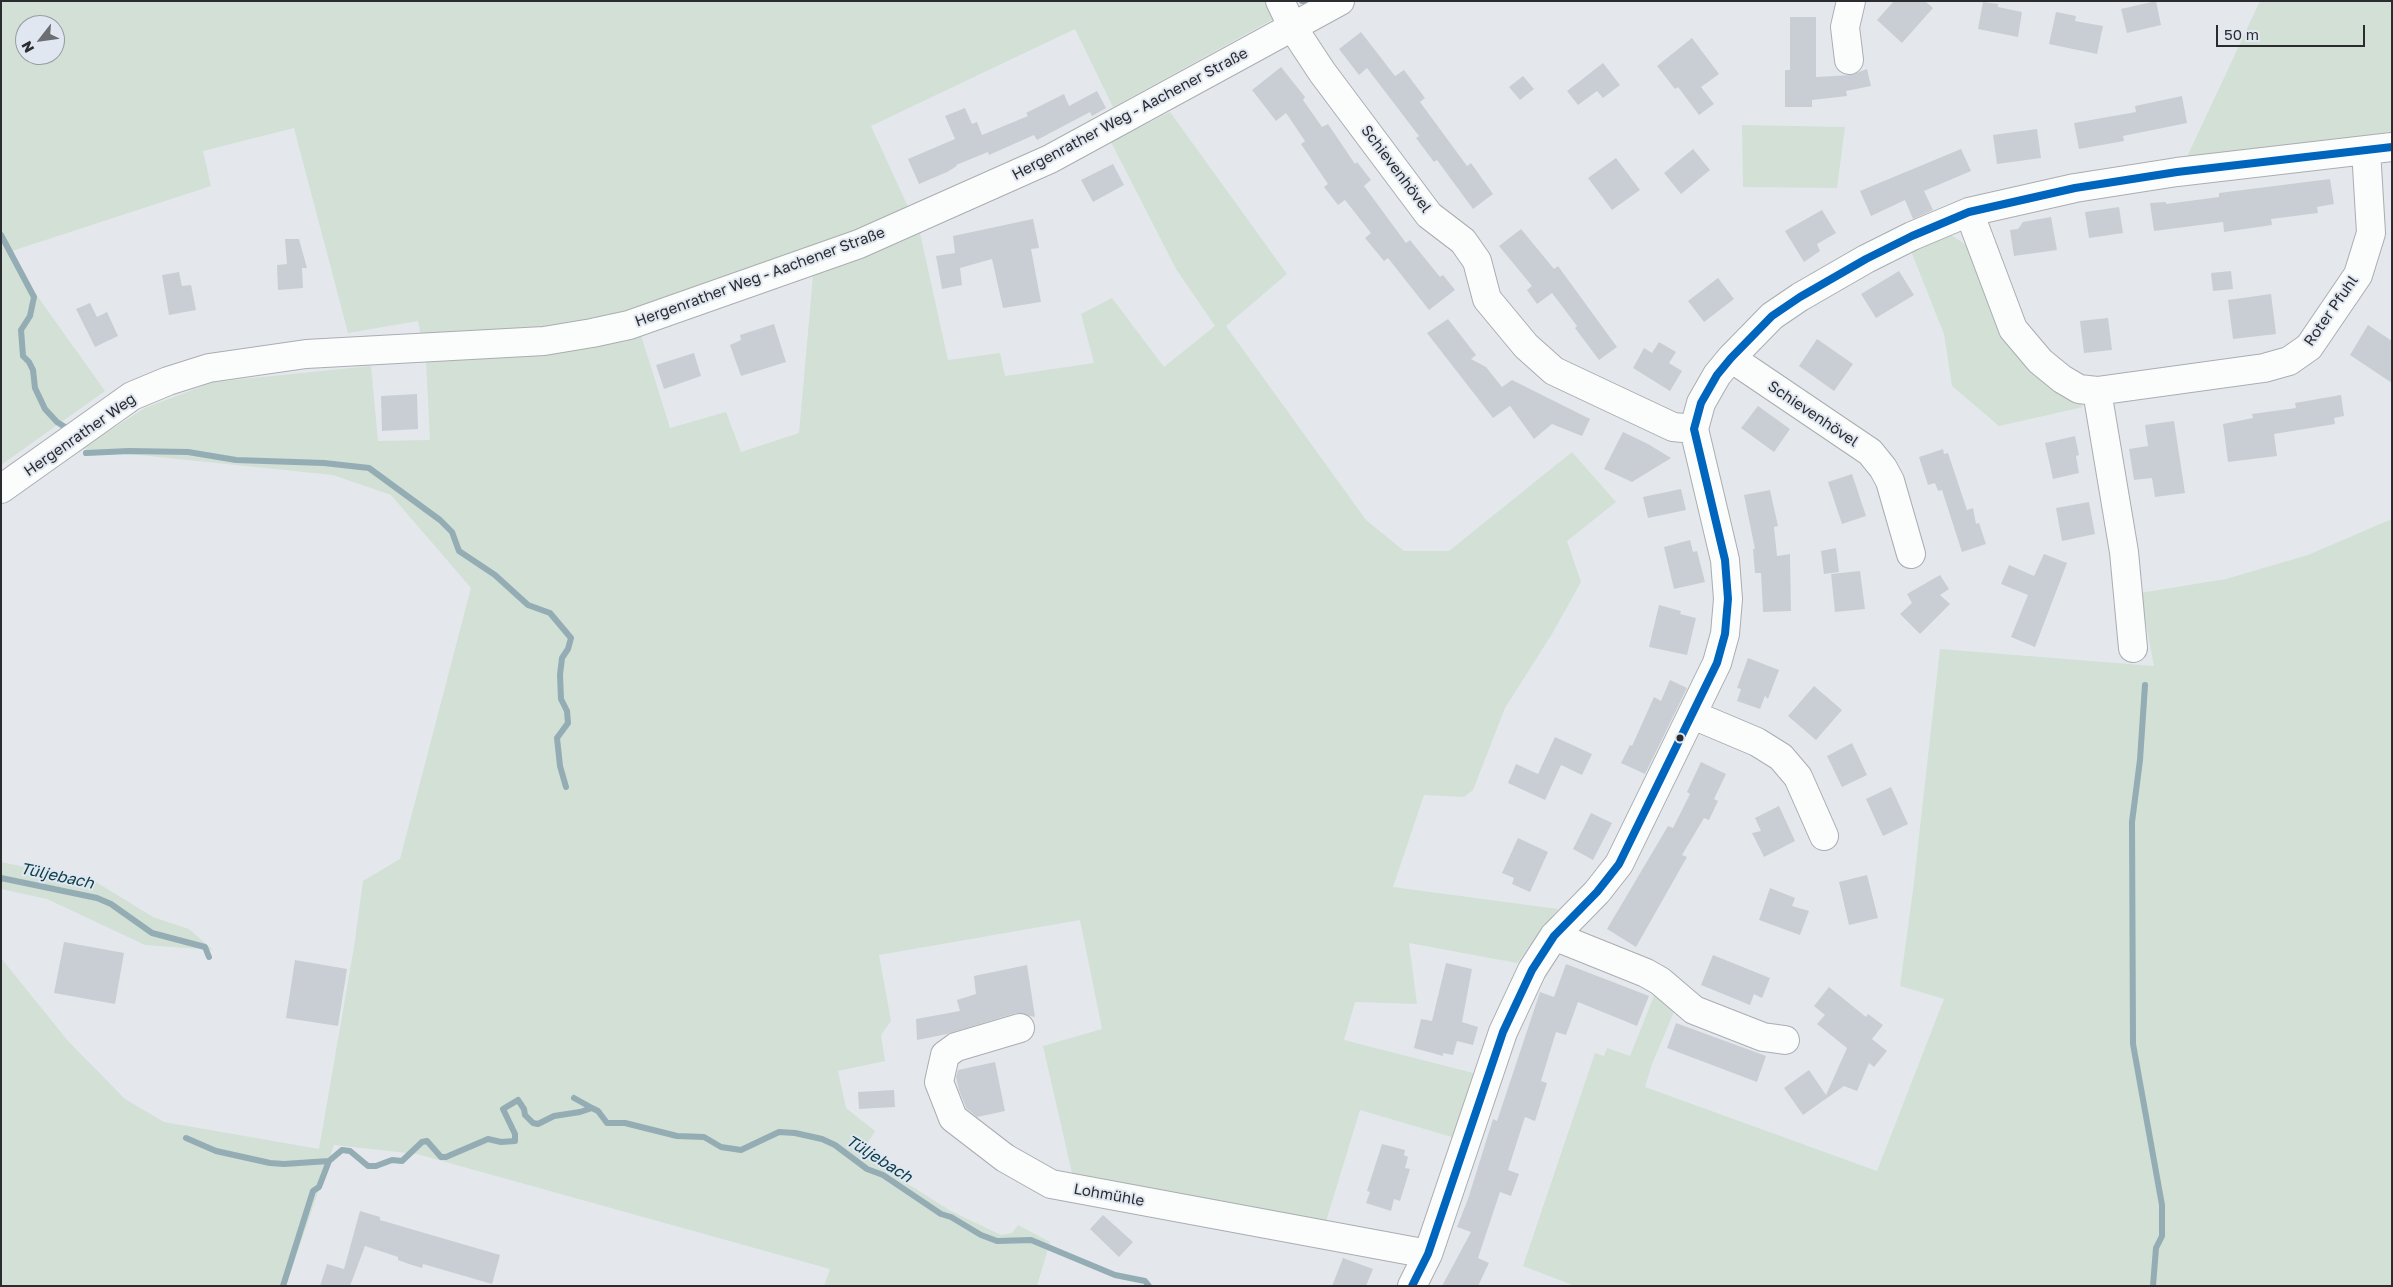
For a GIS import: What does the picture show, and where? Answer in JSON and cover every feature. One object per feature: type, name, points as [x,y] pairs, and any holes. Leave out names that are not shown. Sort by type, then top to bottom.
[{"type":"street","name":"Schievenhövel","points":[[1280,1],[1293,28],[1322,72],[1429,214],[1463,241],[1477,261],[1487,299],[1526,346],[1554,371],[1673,427],[1694,429]]},
{"type":"street","name":"Hergenrather Weg - Aachener Straße","points":[[306,354],[544,341],[629,325],[860,244],[1032,168],[1340,1]]},
{"type":"street","points":[[1848,60],[1845,27],[1851,1]]},
{"type":"street","name":"Roter Pfuhl","points":[[1731,358],[1772,316],[1800,297],[1889,248],[1968,212],[2084,186],[2177,172],[2379,148],[2370,233],[2358,275],[2310,347],[2289,361],[2264,368],[2097,391],[2078,389],[2040,361],[2013,329],[1968,212]]},
{"type":"street","name":"Hergenrather Weg","points":[[1,490],[100,418],[141,392],[209,368],[306,354]]},
{"type":"street","name":"Schievenhövel","points":[[1731,358],[1870,452],[1883,468],[1890,482],[1911,554]]},
{"type":"street","points":[[1412,1286],[1428,1254],[1503,1032],[1532,970],[1554,936],[1597,892],[1619,864],[1717,663],[1726,634],[1728,599],[1725,560],[1694,429],[1701,403],[1717,375],[1731,358]]},
{"type":"street","points":[[2097,391],[2124,552],[2133,648]]},
{"type":"street","points":[[1693,715],[1756,742],[1782,757],[1798,777],[1824,836]]},
{"type":"street","points":[[1554,936],[1646,973],[1660,981],[1694,1010],[1763,1037],[1784,1040]]},
{"type":"street","name":"Lohmühle","points":[[1020,1028],[956,1047],[945,1054],[939,1082],[953,1118],[1004,1158],[1051,1184],[1428,1254]]},
{"type":"shaded area","points":[[1,1],[1291,1],[1277,17],[1113,107],[1075,29],[871,126],[920,233],[948,360],[1000,353],[1005,376],[1094,363],[1081,314],[1112,298],[1164,367],[1215,326],[1176,269],[1111,142],[1170,112],[1287,274],[1226,326],[1366,520],[1404,551],[1449,551],[1572,452],[1616,502],[1567,541],[1581,582],[1552,634],[1505,708],[1473,790],[1464,797],[1424,795],[1393,887],[1558,909],[1517,963],[1409,943],[1417,1004],[1355,1002],[1344,1040],[1477,1074],[1452,1137],[1360,1110],[1324,1228],[1074,1182],[1043,1046],[1102,1029],[1080,920],[879,955],[891,1021],[881,1035],[885,1061],[838,1071],[846,1108],[875,1131],[861,1154],[949,1210],[1001,1235],[1012,1233],[1018,1225],[1050,1242],[1037,1286],[824,1286],[830,1269],[417,1154],[334,1145],[286,1286],[1,1286],[1,958],[68,1041],[125,1099],[164,1122],[319,1149],[354,947],[363,881],[400,859],[471,588],[391,495],[333,475],[81,449],[145,408],[213,382],[371,366],[378,441],[430,440],[426,362],[418,321],[348,333],[294,128],[203,151],[211,186],[12,251],[28,283],[105,391],[1,465]],"holes":[[[813,276],[799,433],[741,452],[726,412],[670,428],[641,335]]]},
{"type":"shaded area","points":[[2260,1],[2392,1],[2392,132],[2186,159]]},
{"type":"shaded area","points":[[1742,125],[1845,127],[1837,188],[1743,187]]},
{"type":"shaded area","points":[[1951,235],[1972,249],[2083,407],[1999,426],[1952,386],[1944,334],[1911,251]]},
{"type":"shaded area","points":[[2392,519],[2392,1286],[1575,1286],[1523,1266],[1595,1053],[1604,1056],[1607,1048],[1630,1056],[1657,988],[1676,1007],[1652,1064],[1645,1087],[1877,1171],[1944,999],[1900,986],[1913,890],[1940,649],[2154,666],[2140,593],[2226,579],[2308,555]]},
{"type":"shaded area","points":[[1,862],[96,882],[153,917],[189,929],[213,950],[145,945],[47,899],[1,889]]},
{"type":"building","points":[[1894,1],[1925,1],[1933,8],[1902,43],[1877,20]]},
{"type":"building","points":[[2156,1],[2161,25],[2127,33],[2121,9]]},
{"type":"building","points":[[1983,2],[1998,4],[1998,7],[2022,12],[2018,37],[1978,29]]},
{"type":"building","points":[[2056,12],[2076,16],[2075,21],[2103,26],[2097,54],[2049,44]]},
{"type":"building","points":[[1790,17],[1816,17],[1816,77],[1851,75],[1867,69],[1871,86],[1846,91],[1847,96],[1812,100],[1812,107],[1785,107],[1785,70],[1790,70]]},
{"type":"building","points":[[1361,32],[1395,76],[1404,70],[1425,98],[1420,102],[1467,166],[1471,163],[1493,194],[1473,209],[1437,160],[1434,162],[1416,138],[1419,136],[1367,68],[1359,75],[1339,49]]},
{"type":"building","points":[[1692,38],[1719,74],[1701,87],[1714,104],[1699,115],[1678,87],[1675,89],[1657,66]]},
{"type":"building","points":[[1603,63],[1620,85],[1603,98],[1597,91],[1578,105],[1567,91]]},
{"type":"building","points":[[1281,67],[1305,97],[1303,100],[1322,127],[1328,124],[1355,164],[1357,162],[1371,180],[1364,186],[1406,243],[1410,240],[1440,277],[1443,275],[1455,290],[1429,310],[1388,258],[1384,261],[1365,238],[1371,233],[1345,200],[1338,205],[1324,187],[1328,184],[1301,144],[1305,141],[1286,113],[1276,121],[1252,90]]},
{"type":"building","points":[[1523,76],[1534,89],[1520,100],[1509,87]]},
{"type":"building","points":[[1097,91],[1106,108],[1092,116],[1090,112],[1037,140],[1034,135],[989,155],[988,152],[956,165],[947,172],[919,184],[908,159],[955,139],[945,116],[965,108],[972,124],[977,122],[982,135],[1028,116],[1026,113],[1064,94],[1069,106]]},
{"type":"building","points":[[2182,96],[2187,123],[2123,136],[2124,141],[2079,149],[2074,123],[2136,112],[2135,106]]},
{"type":"building","points":[[2037,129],[2041,158],[1997,164],[1993,135]]},
{"type":"building","points":[[1693,149],[1710,170],[1681,194],[1664,173]]},
{"type":"building","points":[[1961,149],[1971,171],[1924,191],[1933,210],[1913,219],[1905,200],[1871,216],[1860,191]]},
{"type":"building","points":[[1616,158],[1640,190],[1612,210],[1588,178]]},
{"type":"building","points":[[1113,164],[1124,185],[1093,202],[1081,180]]},
{"type":"building","points":[[2330,179],[2334,204],[2317,207],[2318,213],[2271,219],[2272,225],[2224,232],[2223,222],[2154,231],[2150,203],[2166,202],[2166,204],[2219,197],[2219,193]]},
{"type":"building","points":[[2119,207],[2123,233],[2089,238],[2085,212]]},
{"type":"building","points":[[1822,210],[1836,233],[1817,244],[1820,251],[1804,262],[1785,231]]},
{"type":"building","points":[[2051,217],[2057,250],[2014,256],[2010,230],[2018,229],[2023,222]]},
{"type":"building","points":[[1033,219],[1039,248],[1031,249],[1041,302],[1003,308],[992,259],[960,268],[962,285],[942,289],[936,256],[955,253],[953,236]]},
{"type":"building","points":[[1521,229],[1554,269],[1558,266],[1617,347],[1599,360],[1575,328],[1577,326],[1552,293],[1537,304],[1527,290],[1532,286],[1499,246]]},
{"type":"building","points":[[285,239],[299,239],[307,268],[302,268],[303,288],[278,290],[277,265],[287,264]]},
{"type":"building","points":[[1899,271],[1914,295],[1876,318],[1861,294]]},
{"type":"building","points":[[2231,271],[2233,289],[2213,291],[2211,273]]},
{"type":"building","points":[[179,272],[182,286],[191,285],[196,310],[169,315],[162,275]]},
{"type":"building","points":[[1718,278],[1734,299],[1704,322],[1688,301]]},
{"type":"building","points":[[2271,294],[2276,334],[2233,339],[2228,300]]},
{"type":"building","points":[[90,303],[97,317],[107,312],[118,336],[95,347],[76,309]]},
{"type":"building","points":[[2108,318],[2112,350],[2084,353],[2080,321]]},
{"type":"building","points":[[1448,319],[1476,355],[1471,359],[1486,367],[1502,387],[1512,380],[1590,419],[1582,436],[1552,424],[1534,439],[1510,406],[1493,418],[1427,333]]},
{"type":"building","points":[[774,324],[786,362],[741,376],[730,345],[741,340],[740,335]]},
{"type":"building","points":[[2368,325],[2392,341],[2392,383],[2350,355]]},
{"type":"building","points":[[1817,339],[1853,364],[1834,391],[1799,366]]},
{"type":"building","points":[[1659,342],[1676,352],[1669,363],[1682,371],[1670,391],[1633,368],[1644,348],[1652,353]]},
{"type":"building","points":[[694,353],[701,376],[664,389],[656,365]]},
{"type":"building","points":[[417,394],[418,429],[382,431],[381,396]]},
{"type":"building","points":[[2341,395],[2344,416],[2334,418],[2335,424],[2274,434],[2277,456],[2228,462],[2223,424],[2253,418],[2252,414],[2296,408],[2295,403]]},
{"type":"building","points":[[1758,406],[1790,429],[1774,452],[1741,428]]},
{"type":"building","points":[[2174,421],[2185,493],[2155,497],[2152,478],[2134,480],[2129,449],[2148,446],[2145,425]]},
{"type":"building","points":[[1623,432],[1671,458],[1632,482],[1604,469]]},
{"type":"building","points":[[2075,436],[2079,455],[2076,456],[2079,473],[2053,479],[2045,443]]},
{"type":"building","points":[[1943,449],[1944,454],[1948,453],[1967,510],[1973,508],[1976,524],[1979,523],[1986,544],[1962,552],[1942,490],[1938,491],[1935,483],[1928,485],[1919,457]]},
{"type":"building","points":[[1852,474],[1866,516],[1842,524],[1828,482]]},
{"type":"building","points":[[1681,489],[1686,510],[1648,518],[1643,497]]},
{"type":"building","points":[[1770,490],[1778,526],[1774,527],[1777,556],[1790,554],[1791,611],[1763,612],[1761,573],[1755,573],[1753,549],[1755,549],[1744,495]]},
{"type":"building","points":[[2089,502],[2095,534],[2062,541],[2056,508]]},
{"type":"building","points":[[1690,540],[1693,552],[1697,551],[1705,582],[1674,589],[1664,547]]},
{"type":"building","points":[[1836,548],[1839,572],[1824,574],[1821,551]]},
{"type":"building","points":[[2044,554],[2067,563],[2035,647],[2011,637],[2028,595],[2001,584],[2009,565],[2034,576]]},
{"type":"building","points":[[1860,571],[1865,609],[1835,612],[1831,574]]},
{"type":"building","points":[[1940,575],[1949,589],[1940,595],[1950,604],[1920,634],[1900,614],[1912,603],[1907,594]]},
{"type":"building","points":[[1659,605],[1681,611],[1680,614],[1696,618],[1687,655],[1649,647]]},
{"type":"building","points":[[1748,658],[1779,670],[1768,699],[1765,696],[1760,709],[1737,701],[1741,689],[1737,688]]},
{"type":"building","points":[[1670,680],[1687,688],[1645,774],[1621,763],[1630,745],[1632,746],[1654,697],[1661,701]]},
{"type":"building","points":[[1814,686],[1842,710],[1816,740],[1788,716]]},
{"type":"building","points":[[1555,737],[1592,754],[1582,775],[1561,765],[1545,800],[1508,783],[1516,764],[1538,774]]},
{"type":"building","points":[[1852,743],[1867,775],[1842,787],[1827,756]]},
{"type":"building","points":[[1701,762],[1726,774],[1714,799],[1718,801],[1709,820],[1704,818],[1682,855],[1687,857],[1636,947],[1607,929],[1668,826],[1673,828],[1690,794],[1687,792]]},
{"type":"building","points":[[1891,787],[1908,824],[1883,836],[1866,799]]},
{"type":"building","points":[[1779,806],[1795,841],[1764,857],[1752,833],[1761,831],[1755,818]]},
{"type":"building","points":[[1591,813],[1612,823],[1593,860],[1573,849]]},
{"type":"building","points":[[1518,838],[1548,852],[1530,892],[1512,884],[1514,878],[1502,873]]},
{"type":"building","points":[[1867,875],[1878,918],[1849,925],[1839,882]]},
{"type":"building","points":[[1770,888],[1795,898],[1792,906],[1809,911],[1800,935],[1759,920]]},
{"type":"building","points":[[64,942],[124,953],[115,1004],[54,993]]},
{"type":"building","points":[[1713,955],[1770,978],[1762,998],[1754,994],[1750,1005],[1701,985]]},
{"type":"building","points":[[295,960],[347,969],[338,1026],[286,1018]]},
{"type":"building","points":[[1446,963],[1472,969],[1462,1022],[1478,1027],[1473,1045],[1457,1041],[1453,1055],[1443,1053],[1443,1056],[1414,1048],[1421,1019],[1432,1021]]},
{"type":"building","points":[[1566,964],[1649,996],[1637,1026],[1578,1002],[1566,1035],[1556,1032],[1541,1081],[1547,1083],[1535,1121],[1525,1117],[1508,1170],[1519,1174],[1511,1196],[1500,1192],[1478,1258],[1489,1263],[1478,1286],[1442,1286],[1471,1232],[1457,1227],[1468,1199],[1493,1119],[1497,1121],[1540,992],[1554,997]]},
{"type":"building","points":[[1027,965],[1035,1017],[1016,1013],[947,1034],[917,1040],[916,1019],[960,1011],[957,1000],[976,994],[974,976]]},
{"type":"building","points":[[1829,987],[1866,1017],[1868,1014],[1883,1025],[1872,1039],[1887,1051],[1874,1067],[1869,1063],[1857,1091],[1844,1086],[1803,1115],[1784,1088],[1809,1070],[1826,1095],[1847,1048],[1817,1024],[1825,1015],[1814,1006]]},
{"type":"building","points":[[1676,1023],[1766,1056],[1757,1082],[1667,1048]]},
{"type":"building","points":[[995,1062],[1005,1111],[977,1117],[966,1108],[956,1077],[958,1070]]},
{"type":"building","points":[[894,1090],[895,1107],[859,1109],[858,1092]]},
{"type":"building","points":[[1382,1144],[1405,1150],[1404,1155],[1408,1157],[1405,1168],[1410,1169],[1400,1201],[1394,1199],[1391,1211],[1366,1203],[1370,1192],[1367,1191]]},
{"type":"building","points":[[360,1211],[380,1217],[380,1220],[500,1255],[492,1284],[423,1264],[422,1268],[398,1260],[398,1257],[365,1246],[350,1286],[320,1286],[327,1264],[344,1269]]},
{"type":"building","points":[[1103,1215],[1133,1242],[1119,1257],[1090,1229]]},
{"type":"building","points":[[1343,1258],[1373,1269],[1366,1286],[1332,1286]]},
{"type":"waterway","points":[[1,235],[34,297],[30,316],[21,330],[23,356],[33,370],[35,388],[45,409],[57,422],[65,427]]},
{"type":"waterway","points":[[86,453],[129,451],[188,452],[236,460],[324,463],[369,468],[440,520],[452,532],[459,551],[495,575],[528,605],[550,613],[571,638],[568,649],[562,658],[560,675],[561,699],[567,711],[568,723],[557,738],[560,766],[566,787]]},
{"type":"waterway","points":[[2145,685],[2140,760],[2132,822],[2133,1044],[2162,1205],[2162,1236],[2156,1248],[2153,1286]]},
{"type":"waterway","name":"Tüljebach","points":[[1,878],[97,898],[111,904],[152,933],[205,947],[209,957]]},
{"type":"waterway","name":"Tüljebach","points":[[574,1098],[592,1108]]},
{"type":"waterway","name":"Tüljebach","points":[[186,1138],[216,1151],[270,1163],[329,1161],[342,1150],[350,1151],[368,1166],[376,1166],[392,1160],[402,1161],[422,1142],[427,1141],[441,1157],[446,1157],[488,1139],[501,1142],[515,1141],[515,1134],[503,1109],[518,1100],[524,1109],[525,1115],[533,1123],[538,1124],[554,1116],[592,1108],[598,1111],[607,1123],[625,1123],[677,1136],[704,1137],[721,1147],[741,1150],[779,1132],[795,1133],[822,1139],[835,1145],[867,1169],[883,1175],[941,1214],[951,1217],[981,1235],[997,1241],[1031,1240],[1115,1275],[1145,1281],[1149,1286]]},
{"type":"waterway","points":[[283,1286],[313,1191],[319,1187],[329,1161]]},
{"type":"transit line","points":[[1412,1286],[1428,1254],[1503,1032],[1532,970],[1554,936],[1597,892],[1619,864],[1717,663],[1725,634],[1728,599],[1725,560],[1694,429],[1701,403],[1717,375],[1731,358],[1772,316],[1800,297],[1866,259],[1912,236],[1969,212],[2075,188],[2177,172],[2392,147]]}]
